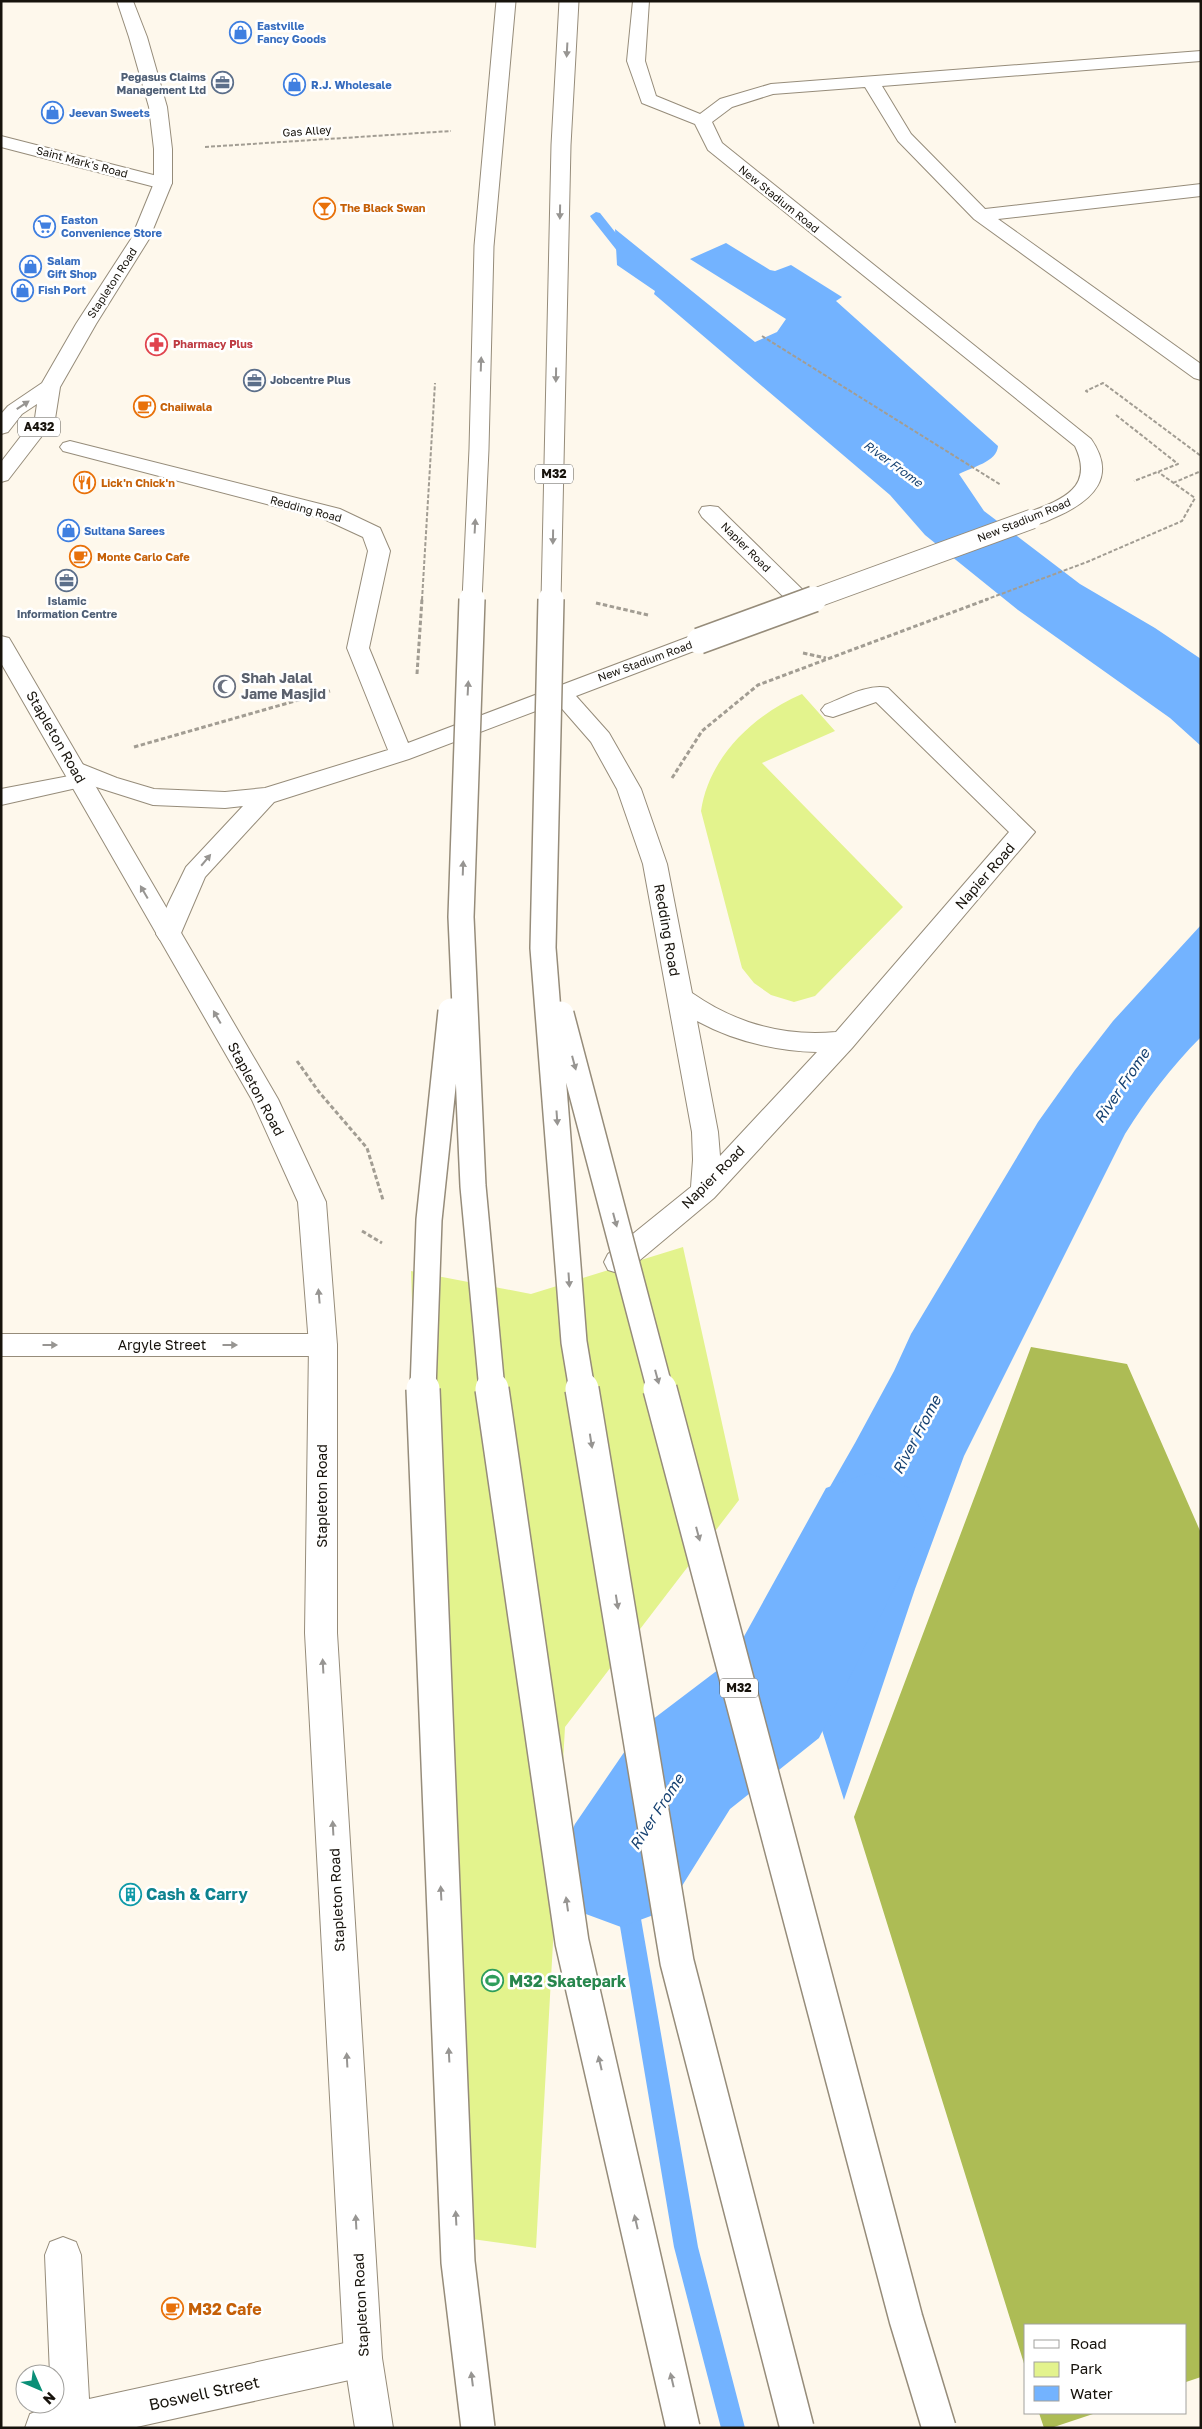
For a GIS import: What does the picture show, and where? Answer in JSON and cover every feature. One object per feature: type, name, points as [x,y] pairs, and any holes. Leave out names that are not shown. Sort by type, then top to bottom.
[{"type":"main road","name":"Stapleton Road","points":[[1,476],[45,419],[50,387],[86,324],[140,239],[163,183],[164,149],[158,107],[138,37],[125,1]]},
{"type":"main road","points":[[478,2428],[458,2262],[423,1393],[429,1220],[461,917],[484,246],[506,1]]},
{"type":"main road","name":"M32","points":[[569,1],[561,145],[544,948],[574,1342],[677,1962],[797,2428]]},
{"type":"main road","points":[[640,1],[636,61],[648,98],[702,121],[726,103],[771,89],[1201,56]]},
{"type":"main road","points":[[870,81],[904,137],[981,215],[1201,374]]},
{"type":"main road","name":"New Stadium Road","points":[[73,767],[109,784],[153,797],[225,800],[266,796],[401,754],[1032,519],[1076,499],[1086,489],[1092,479],[1092,462],[1090,452],[1084,443],[714,146],[702,121]]},
{"type":"main road","name":"Saint Mark's Road","points":[[1,141],[163,183]]},
{"type":"main road","points":[[981,215],[1201,190]]},
{"type":"main road","name":"Stapleton Road","points":[[1,428],[15,410],[50,387]]},
{"type":"main road","name":"Redding Road","points":[[70,447],[350,521],[372,533],[379,551]]},
{"type":"main road","name":"Napier Road","points":[[710,512],[803,603]]},
{"type":"main road","points":[[379,551],[358,648],[401,754]]},
{"type":"main road","name":"Stapleton Road","points":[[1,643],[265,1099],[312,1202],[323,1345],[321,1633],[363,2358],[374,2428]]},
{"type":"main road","name":"Redding Road","points":[[561,693],[601,738],[629,790],[655,864],[678,996],[705,1132],[707,1160],[704,1191]]},
{"type":"main road","name":"Napier Road","points":[[618,1262],[704,1191],[842,1041],[1023,832],[880,693],[833,710]]},
{"type":"main road","points":[[1,797],[73,767]]},
{"type":"main road","points":[[168,934],[195,874],[266,796]]},
{"type":"main road","points":[[461,917],[473,1186],[494,1416],[572,1942],[683,2428]]},
{"type":"main road","name":"M32","points":[[544,948],[903,2309],[939,2428]]},
{"type":"main road","points":[[678,996],[714,1020],[764,1036],[808,1043],[842,1041]]},
{"type":"main road","name":"Argyle Street","points":[[1,1345],[323,1345]]},
{"type":"main road","points":[[58,2425],[63,2255]]},
{"type":"main road","name":"Boswell Street","points":[[58,2425],[363,2358]]},
{"type":"path","name":"Gas Alley","points":[[164,149],[451,131]]},
{"type":"path","points":[[762,336],[972,469]]},
{"type":"path","points":[[1094,397],[1086,391],[1103,383],[1201,456]]},
{"type":"path","points":[[1076,499],[1178,464],[1109,409]]},
{"type":"path","points":[[1173,483],[1201,470]]},
{"type":"path","points":[[668,785],[702,731],[758,685],[1087,562],[1182,521],[1195,498],[1158,472]]},
{"type":"path","points":[[379,551],[433,563]]},
{"type":"path","points":[[594,602],[653,616]]},
{"type":"path","points":[[798,652],[828,659]]},
{"type":"path","points":[[73,767],[371,680]]},
{"type":"green space","points":[[802,694],[835,731],[762,763],[903,907],[815,996],[794,1002],[771,995],[754,983],[742,968],[701,811],[713,773],[736,740],[767,714]]},
{"type":"green space","name":"M32 Skatepark","points":[[683,1247],[739,1500],[565,1727],[536,2248],[443,2235],[411,1271],[531,1294]]},
{"type":"green space","points":[[1031,1347],[1127,1364],[1201,1533],[1201,2377],[1187,2382],[1187,2324],[1024,2324],[1024,2364],[854,1817]]},
{"type":"green space","points":[[1039,2414],[1093,2414],[1051,2428],[1044,2428]]},
{"type":"water","points":[[615,229],[755,342],[777,332],[786,319],[690,259],[726,243],[770,270],[775,271],[791,265],[842,297],[836,301],[998,446],[997,452],[989,460],[959,474],[984,511],[1080,584],[1155,628],[1201,659],[1201,746],[1170,718],[1018,610],[925,535],[890,495],[654,294],[655,291],[617,265]]},
{"type":"water","points":[[1201,925],[1201,1037],[1160,1084],[1125,1134],[964,1456],[915,1589],[844,1800],[777,1587],[780,1574],[855,1443],[894,1371],[911,1334],[1038,1122],[1113,1021]]},
{"type":"waterway","name":"River Frome","points":[[596,216],[630,259]]},
{"type":"waterway","name":"River Frome","points":[[621,1867],[685,1769],[775,1699],[868,1523]]},
{"type":"waterway","points":[[621,1867],[686,2247],[733,2428]]},
{"type":"place","name":"Eastville Fancy Goods","points":[[241,32]]},
{"type":"place","name":"Pegasus Claims Management Ltd","points":[[222,83]]},
{"type":"place","name":"R.J. Wholesale","points":[[295,85]]},
{"type":"place","name":"Jeevan Sweets","points":[[53,113]]},
{"type":"place","name":"The Black Swan","points":[[324,208]]},
{"type":"place","name":"Easton Convenience Store","points":[[45,226]]},
{"type":"place","name":"Salam Gift Shop","points":[[31,267]]},
{"type":"place","name":"Fish Port","points":[[22,290]]},
{"type":"place","name":"Pharmacy Plus","points":[[157,344]]},
{"type":"place","name":"Jobcentre Plus","points":[[254,380]]},
{"type":"place","name":"Chaiiwala","points":[[144,407]]},
{"type":"place","name":"Lick'n Chick'n","points":[[85,483]]},
{"type":"place","name":"Sultana Sarees","points":[[68,531]]},
{"type":"place","name":"Monte Carlo Cafe","points":[[81,557]]},
{"type":"place","name":"Islamic Information Centre","points":[[67,580]]},
{"type":"place","name":"Shah Jalal Jame Masjid","points":[[225,686]]},
{"type":"place","name":"Cash & Carry","points":[[130,1894]]},
{"type":"place","name":"M32 Skatepark","points":[[493,1981]]},
{"type":"place","name":"M32 Cafe","points":[[172,2309]]}]
